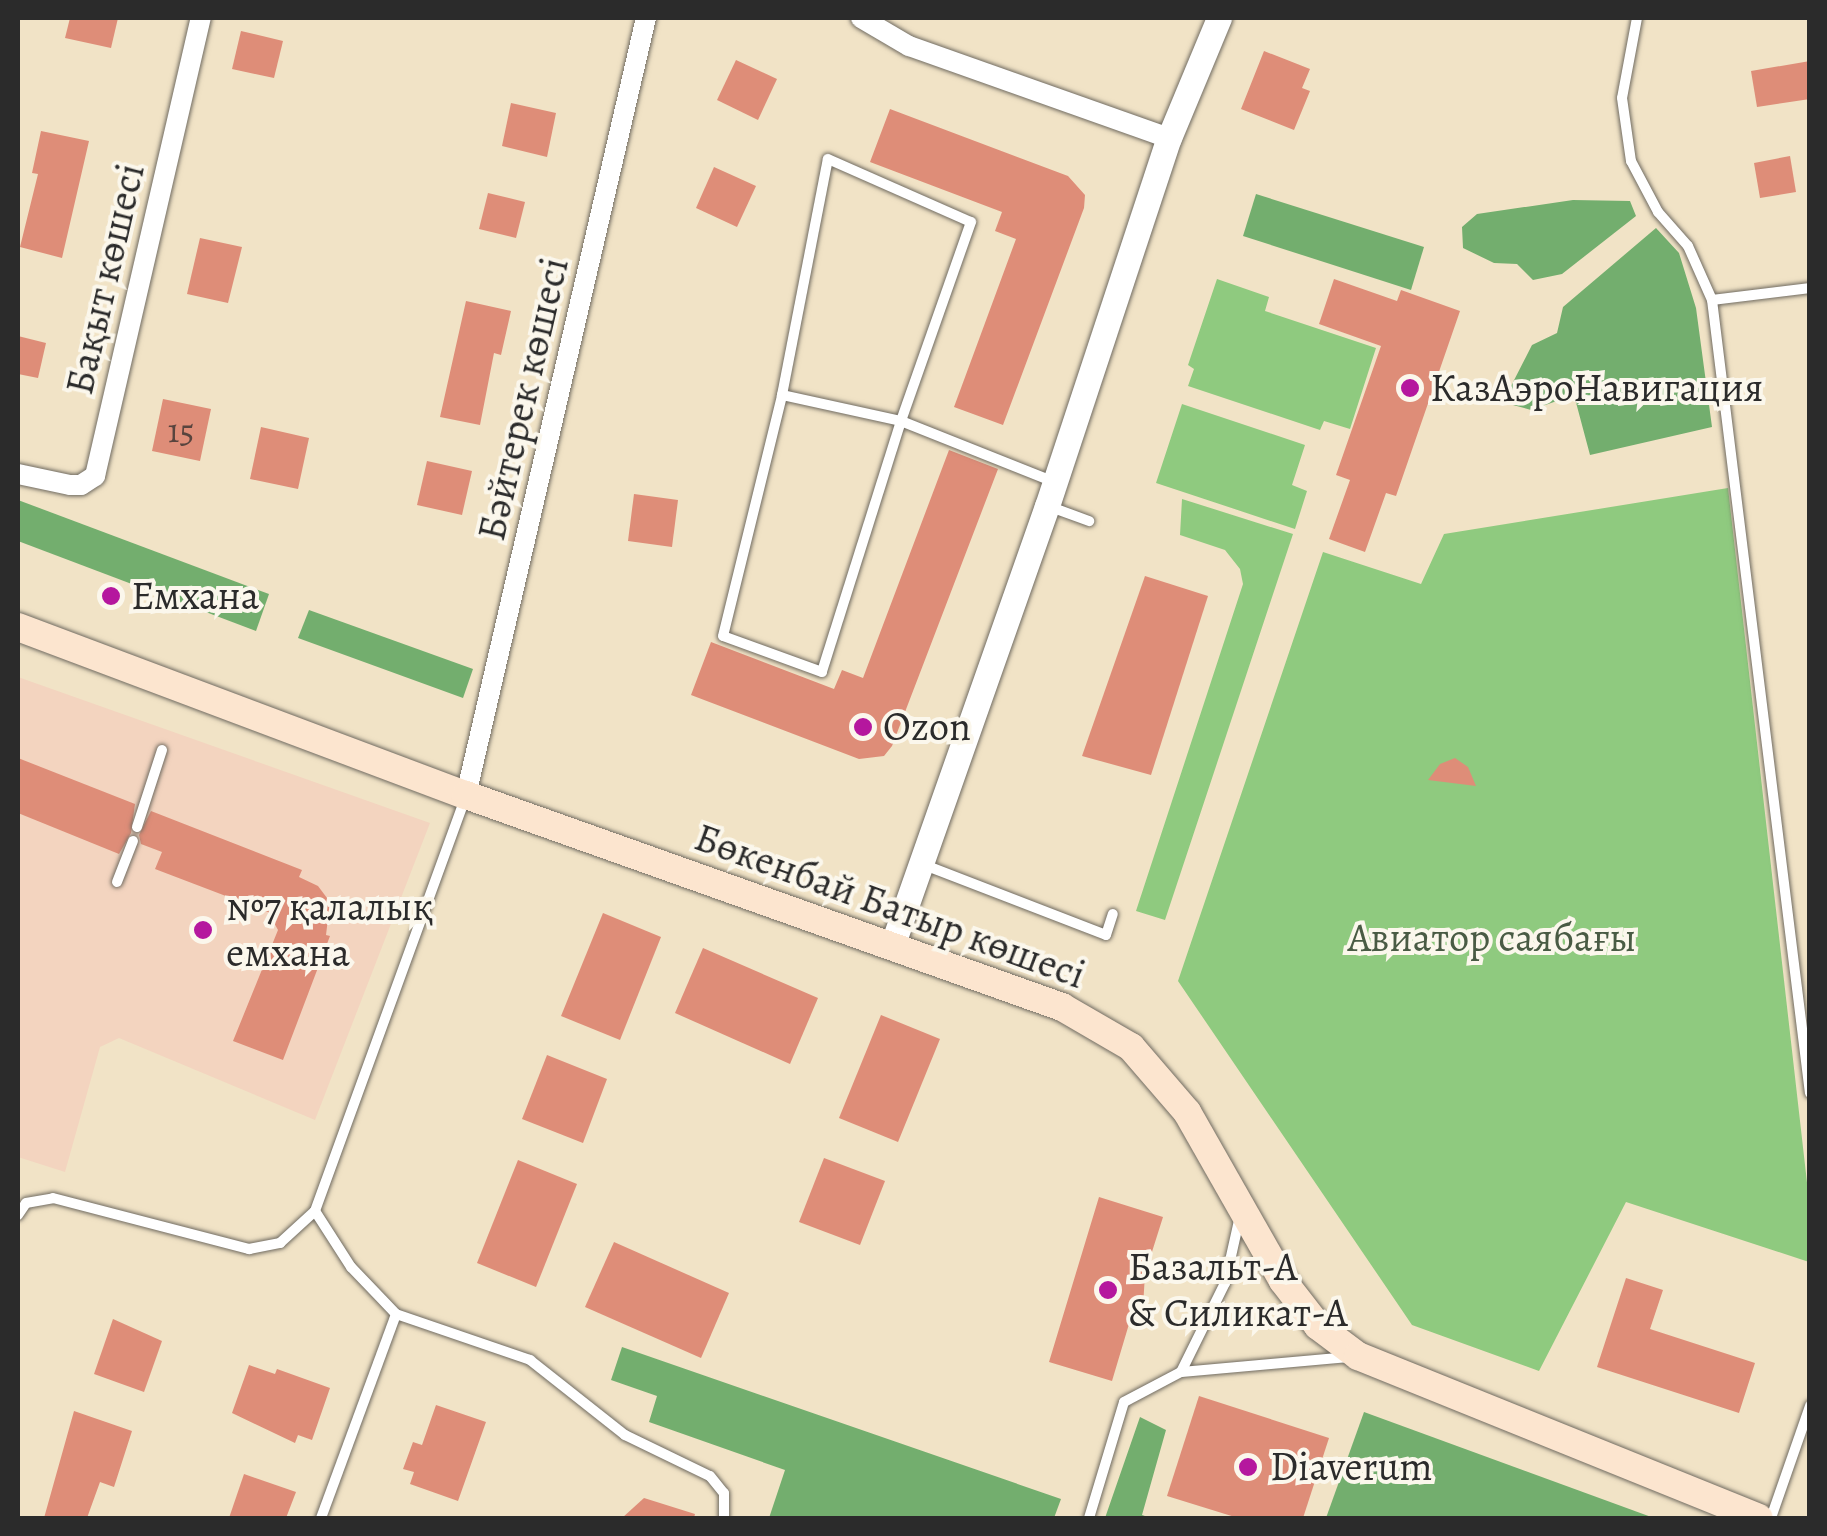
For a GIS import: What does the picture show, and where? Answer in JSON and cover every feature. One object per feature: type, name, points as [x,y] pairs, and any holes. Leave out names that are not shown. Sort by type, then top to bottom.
[{"type":"main road","name":"Бөкенбай Батыр көшесі","points":[[18,628],[466,796],[1062,1007],[1131,1047],[1187,1112],[1283,1282],[1318,1326],[1358,1356],[1758,1518]]},
{"type":"street","name":"Бақыт көшесі","points":[[18,474],[70,485],[82,485],[94,476],[202,18]]},
{"type":"street","name":"Бәйтерек көшесі","points":[[466,796],[646,18]]},
{"type":"street","points":[[861,18],[908,46],[1170,138]]},
{"type":"street","points":[[892,946],[1051,494],[1170,138],[1219,18]]},
{"type":"lane","points":[[1638,18],[1622,98],[1631,160],[1658,212],[1688,246],[1712,300],[1810,1093]]},
{"type":"lane","points":[[828,158],[971,222],[901,421],[822,672],[722,636],[782,395],[828,158]]},
{"type":"lane","points":[[1712,300],[1810,288]]},
{"type":"lane","points":[[782,395],[901,421],[1051,494],[1089,521]]},
{"type":"lane","points":[[137,827],[162,750]]},
{"type":"lane","points":[[18,1215],[22,1201],[53,1198],[250,1249],[280,1242],[315,1211],[466,796]]},
{"type":"lane","points":[[117,882],[133,841]]},
{"type":"lane","points":[[921,863],[1106,935],[1113,914]]},
{"type":"lane","points":[[1181,1372],[1225,1283],[1242,1205]]},
{"type":"lane","points":[[315,1211],[351,1267],[396,1314],[530,1360],[625,1435],[710,1476],[724,1493],[724,1518]]},
{"type":"lane","points":[[321,1518],[396,1314]]},
{"type":"lane","points":[[1089,1518],[1124,1402],[1181,1372],[1358,1356]]},
{"type":"lane","points":[[1771,1518],[1810,1406]]},
{"type":"shaded area","name":"№7 қалалық емхана","points":[[18,677],[430,823],[315,1120],[119,1038],[100,1047],[65,1172],[18,1157]]},
{"type":"green space","points":[[1256,194],[1424,247],[1411,290],[1243,236]]},
{"type":"green space","points":[[1573,200],[1630,201],[1636,216],[1562,274],[1533,280],[1517,264],[1494,263],[1463,248],[1462,227],[1477,214]]},
{"type":"green space","points":[[1656,228],[1679,253],[1696,308],[1712,427],[1590,455],[1574,395],[1531,410],[1513,405],[1508,392],[1532,345],[1557,333],[1563,307]]},
{"type":"green space","points":[[1217,279],[1269,297],[1265,311],[1376,348],[1350,429],[1324,421],[1320,430],[1188,386],[1194,369],[1188,365]]},
{"type":"green space","points":[[1182,404],[1305,445],[1292,485],[1307,491],[1295,529],[1156,483]]},
{"type":"green space","name":"Авиатор саябағы","points":[[1728,488],[1809,1200],[1809,1262],[1626,1202],[1539,1371],[1412,1325],[1178,981],[1323,552],[1421,584],[1444,534]]},
{"type":"green space","points":[[1182,499],[1293,534],[1165,920],[1136,911],[1243,584],[1240,569],[1225,550],[1180,535]]},
{"type":"green space","points":[[18,500],[269,594],[256,631],[18,541]]},
{"type":"green space","points":[[309,610],[473,669],[463,698],[298,638]]},
{"type":"green space","points":[[622,1347],[1061,1499],[1054,1518],[769,1518],[785,1470],[649,1422],[657,1396],[611,1380]]},
{"type":"green space","points":[[1364,1412],[1654,1518],[1326,1518]]},
{"type":"green space","points":[[1140,1417],[1166,1430],[1142,1515],[1151,1518],[1105,1518]]},
{"type":"building","points":[[70,18],[118,18],[111,48],[65,38]]},
{"type":"building","points":[[241,31],[283,41],[274,78],[232,69]]},
{"type":"building","points":[[1264,51],[1310,69],[1302,88],[1310,91],[1294,130],[1241,109]]},
{"type":"building","points":[[736,60],[777,79],[758,120],[717,100]]},
{"type":"building","points":[[1810,61],[1810,99],[1757,107],[1751,71]]},
{"type":"building","points":[[511,103],[556,113],[547,157],[502,146]]},
{"type":"building","points":[[890,109],[1068,176],[1085,195],[1084,208],[1003,425],[954,407],[1016,239],[995,231],[1002,212],[870,162]]},
{"type":"building","points":[[41,131],[89,141],[62,258],[20,247],[38,174],[32,173]]},
{"type":"building","points":[[1790,156],[1796,192],[1760,198],[1754,163]]},
{"type":"building","points":[[714,167],[756,186],[737,227],[696,208]]},
{"type":"building","points":[[488,193],[525,202],[516,238],[479,229]]},
{"type":"building","points":[[200,238],[242,247],[228,303],[187,294]]},
{"type":"building","points":[[1334,279],[1397,301],[1401,290],[1460,311],[1396,496],[1386,493],[1365,552],[1329,539],[1350,480],[1336,475],[1381,346],[1319,324]]},
{"type":"building","points":[[466,301],[511,311],[501,355],[494,353],[480,425],[440,417]]},
{"type":"building","points":[[18,336],[46,343],[38,378],[18,374]]},
{"type":"building","points":[[163,399],[211,409],[200,461],[152,451]]},
{"type":"building","points":[[261,427],[309,438],[298,489],[250,479]]},
{"type":"building","points":[[949,450],[998,469],[892,746],[884,756],[859,759],[691,695],[711,642],[834,689],[842,670],[863,678]]},
{"type":"building","points":[[427,461],[472,471],[462,515],[417,505]]},
{"type":"building","points":[[634,494],[678,500],[672,547],[628,541]]},
{"type":"building","points":[[1145,576],[1208,596],[1151,775],[1082,756]]},
{"type":"building","points":[[18,758],[135,804],[131,833],[119,854],[18,813]]},
{"type":"building","points":[[1455,758],[1468,767],[1476,786],[1428,780],[1440,764]]},
{"type":"building","points":[[151,811],[302,870],[299,877],[318,886],[330,902],[326,935],[330,936],[283,1060],[233,1041],[278,930],[268,912],[155,869],[162,852],[141,844],[139,835]]},
{"type":"building","points":[[603,913],[661,937],[620,1040],[561,1016]]},
{"type":"building","points":[[703,948],[818,998],[790,1064],[675,1013]]},
{"type":"building","points":[[881,1015],[940,1039],[898,1142],[839,1118]]},
{"type":"building","points":[[547,1055],[607,1079],[583,1143],[522,1119]]},
{"type":"building","points":[[824,1158],[885,1181],[860,1245],[799,1222]]},
{"type":"building","points":[[518,1160],[577,1184],[536,1287],[477,1263]]},
{"type":"building","points":[[1099,1197],[1163,1217],[1145,1274],[1143,1307],[1129,1324],[1112,1381],[1049,1362]]},
{"type":"building","points":[[614,1242],[729,1293],[701,1358],[585,1307]]},
{"type":"building","points":[[1626,1278],[1663,1290],[1650,1329],[1755,1363],[1739,1413],[1597,1367]]},
{"type":"building","points":[[113,1319],[162,1341],[144,1392],[94,1374]]},
{"type":"building","points":[[249,1365],[275,1374],[277,1369],[330,1388],[312,1440],[298,1435],[295,1443],[232,1413]]},
{"type":"building","name":"Diaverum","points":[[1199,1396],[1329,1438],[1303,1518],[1238,1518],[1167,1496]]},
{"type":"building","points":[[436,1405],[486,1422],[458,1501],[410,1484],[414,1472],[403,1469],[413,1442],[422,1445]]},
{"type":"building","points":[[74,1411],[132,1431],[114,1487],[100,1482],[87,1518],[44,1518]]},
{"type":"building","points":[[244,1474],[296,1492],[286,1518],[229,1518]]},
{"type":"building","points":[[644,1498],[695,1514],[694,1518],[622,1518]]},
{"type":"place","name":"КазАэроНавигация","points":[[1410,388]]},
{"type":"place","name":"Емхана","points":[[111,596]]},
{"type":"place","name":"Ozon","points":[[863,727]]},
{"type":"place","name":"№7 қалалық емхана","points":[[203,930]]},
{"type":"place","name":"Базальт-А & Силикат-А","points":[[1108,1290]]},
{"type":"place","name":"Diaverum","points":[[1248,1467]]}]
